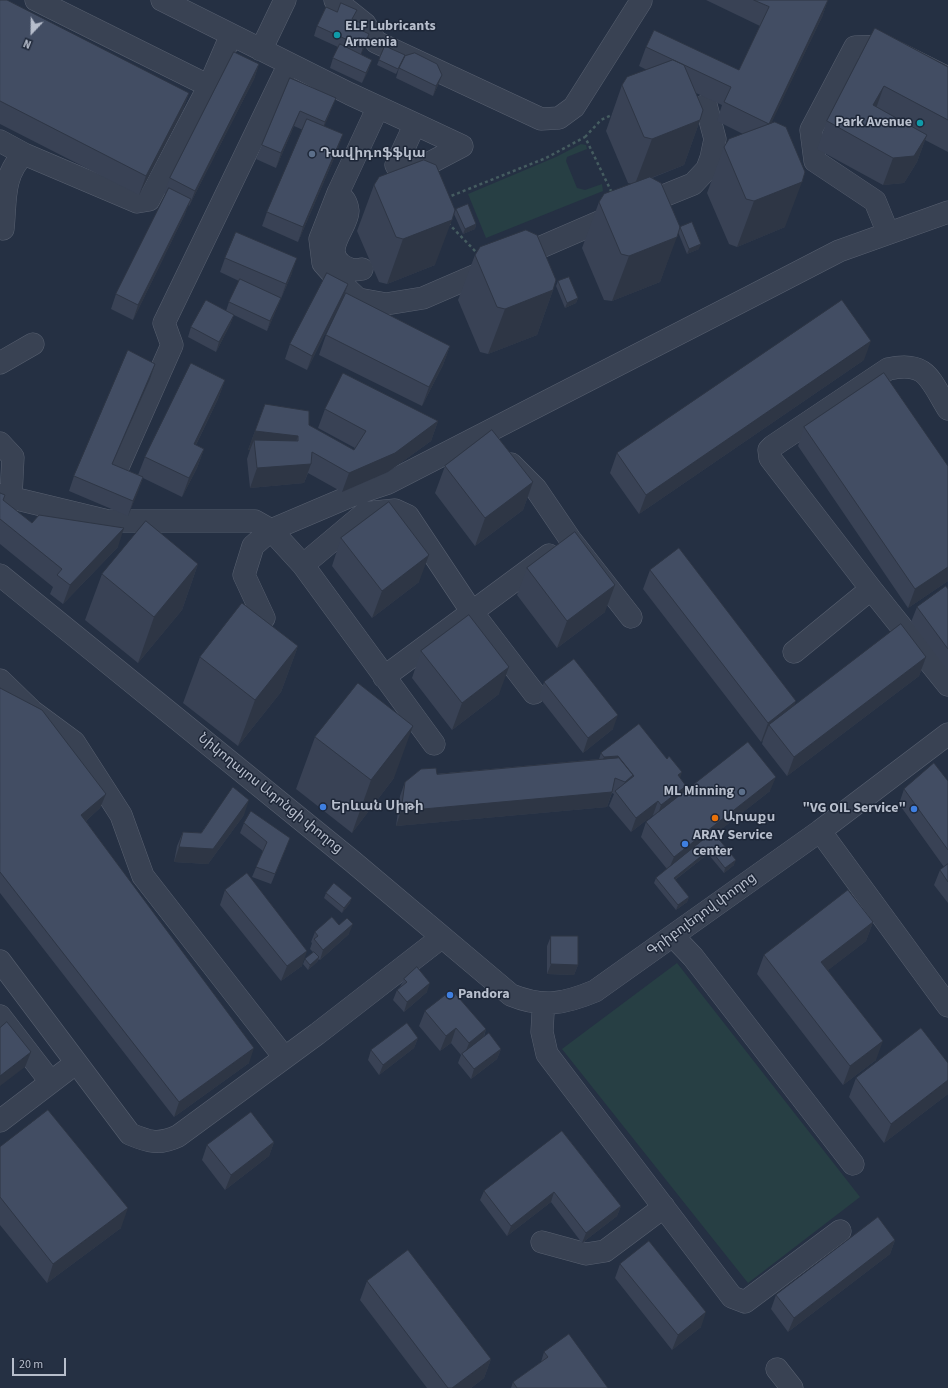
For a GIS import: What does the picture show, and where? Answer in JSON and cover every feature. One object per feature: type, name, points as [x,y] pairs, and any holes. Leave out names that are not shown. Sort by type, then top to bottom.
[{"type":"street","points":[[36,0],[209,86]]},
{"type":"street","points":[[162,0],[289,64],[415,124]]},
{"type":"street","points":[[261,50],[285,0]]},
{"type":"street","points":[[335,0],[365,24],[376,42],[540,118],[559,118],[574,107],[641,1]]},
{"type":"street","points":[[0,141],[24,154],[137,202],[149,200],[209,86],[231,35]]},
{"type":"street","points":[[888,233],[875,202],[815,161],[811,130],[855,47],[884,46],[948,78]]},
{"type":"street","points":[[118,467],[172,344],[164,323],[289,64]]},
{"type":"street","points":[[378,107],[338,193],[320,239],[323,263],[339,281],[358,299],[386,304],[423,298],[599,222],[693,184],[707,169],[712,158],[715,139],[706,105]]},
{"type":"street","points":[[3,229],[7,179],[15,163],[24,154]]},
{"type":"street","points":[[338,193],[346,201],[348,213],[336,239],[334,252],[339,263],[349,270],[362,269]]},
{"type":"street","points":[[303,565],[362,503],[388,483],[839,250],[948,212]]},
{"type":"street","points":[[0,363],[33,344]]},
{"type":"street","points":[[948,409],[924,372],[913,367],[902,366],[888,369],[773,446],[770,450],[770,458],[871,589],[948,685]]},
{"type":"street","points":[[477,437],[502,454],[536,489],[570,539],[631,617]]},
{"type":"street","points":[[0,443],[13,457],[6,496],[108,521],[255,521],[271,530],[303,565],[434,744]]},
{"type":"street","points":[[264,618],[244,575],[253,546],[271,530],[362,503],[395,510],[408,516],[472,612],[534,693]]},
{"type":"street","points":[[384,676],[570,539]]},
{"type":"street","name":"Նիկողայոս Ադոնցի փողոց","points":[[0,575],[439,940],[511,995],[544,1008]]},
{"type":"street","name":"Նիկողայոս Ադոնցի փողոց","points":[[0,587],[349,864]]},
{"type":"street","points":[[794,652],[871,589]]},
{"type":"street","points":[[0,680],[32,711],[74,742],[121,814],[143,876],[284,1057]]},
{"type":"street","name":"Գրիբոյեդով փողոց","points":[[822,835],[948,734]]},
{"type":"street","name":"Գրիբոյեդով փողոց","points":[[544,1008],[577,999],[595,991],[676,939],[948,745]]},
{"type":"street","points":[[822,835],[948,1006]]},
{"type":"street","points":[[676,939],[853,1164]]},
{"type":"street","points":[[0,961],[130,1134],[145,1140],[165,1142],[178,1136],[439,940]]},
{"type":"street","points":[[544,1008],[542,1032],[547,1054],[732,1297],[744,1302],[840,1231]]},
{"type":"street","points":[[0,1016],[50,1081]]},
{"type":"street","points":[[0,1121],[50,1081],[76,1063]]},
{"type":"street","points":[[542,1242],[586,1254],[605,1251],[664,1207]]},
{"type":"street","points":[[777,1369],[792,1388]]},
{"type":"path","points":[[442,200],[546,158],[585,137],[601,120],[621,111]]},
{"type":"path","points":[[585,137],[614,198]]},
{"type":"path","points":[[446,220],[477,253]]},
{"type":"path","points":[[472,256],[484,250]]},
{"type":"green space","points":[[581,144],[586,145],[587,149],[567,157],[566,161],[577,188],[585,190],[602,184],[603,191],[486,238],[468,194],[556,157]]},
{"type":"green space","points":[[677,963],[860,1197],[748,1283],[562,1049]]},
{"type":"building","points":[[0,0],[7,0],[189,93],[146,176],[0,101]]},
{"type":"building","points":[[754,0],[828,0],[769,124],[724,102],[731,87],[646,47],[654,30],[739,70],[769,7]]},
{"type":"building","points":[[341,3],[357,10],[352,19],[363,24],[361,30],[369,34],[363,47],[317,26],[326,7],[337,12]]},
{"type":"building","points":[[875,28],[948,67],[948,120],[884,86],[873,105],[927,135],[914,156],[893,158],[827,121]]},
{"type":"building","points":[[340,44],[372,60],[366,73],[333,58]]},
{"type":"building","points":[[385,46],[405,55],[398,69],[379,60]]},
{"type":"building","points":[[234,52],[259,64],[195,191],[170,178]]},
{"type":"building","points":[[415,53],[437,64],[442,75],[436,86],[399,68],[405,56]]},
{"type":"building","points":[[673,60],[684,65],[703,110],[700,120],[652,139],[644,137],[622,85],[627,77]]},
{"type":"building","points":[[290,78],[336,98],[325,122],[300,111],[281,153],[262,145]]},
{"type":"building","points":[[307,119],[343,134],[303,227],[267,212]]},
{"type":"building","points":[[775,122],[786,127],[805,172],[802,182],[754,201],[746,199],[724,147],[729,139]]},
{"type":"building","points":[[424,160],[436,165],[455,210],[452,220],[403,239],[396,237],[374,185],[379,177]]},
{"type":"building","points":[[650,177],[661,183],[680,227],[677,237],[629,256],[621,254],[599,202],[604,194]]},
{"type":"building","points":[[169,188],[191,199],[138,305],[116,294]]},
{"type":"building","points":[[468,204],[476,224],[465,229],[456,209]]},
{"type":"building","points":[[692,222],[701,244],[689,249],[680,227]]},
{"type":"building","points":[[526,230],[537,235],[556,280],[553,290],[505,309],[497,307],[475,255],[480,247]]},
{"type":"building","points":[[236,232],[297,258],[286,284],[225,258]]},
{"type":"building","points":[[327,273],[348,284],[312,356],[290,344]]},
{"type":"building","points":[[569,277],[578,298],[567,303],[558,281]]},
{"type":"building","points":[[240,279],[281,298],[270,321],[229,302]]},
{"type":"building","points":[[346,293],[450,346],[429,387],[326,335]]},
{"type":"building","points":[[206,300],[234,315],[219,342],[191,327]]},
{"type":"building","points":[[842,300],[871,341],[646,495],[617,453]]},
{"type":"building","points":[[128,350],[155,364],[112,464],[143,477],[133,501],[74,476]]},
{"type":"building","points":[[191,363],[225,380],[194,444],[204,449],[189,478],[145,457]]},
{"type":"building","points":[[343,373],[438,421],[395,453],[349,473],[312,452],[311,464],[257,468],[254,440],[298,441],[298,436],[255,431],[265,404],[309,411],[309,425],[354,450],[366,431],[325,409]]},
{"type":"building","points":[[884,373],[948,466],[948,567],[915,589],[804,427]]},
{"type":"building","points":[[492,430],[533,482],[485,518],[445,466]]},
{"type":"building","points":[[0,493],[5,495],[3,500],[32,523],[39,515],[124,528],[70,585],[57,575],[62,569],[0,519]]},
{"type":"building","points":[[389,502],[429,555],[382,591],[341,538]]},
{"type":"building","points":[[146,521],[198,564],[154,617],[102,574]]},
{"type":"building","points":[[575,532],[615,585],[567,621],[527,568]]},
{"type":"building","points":[[679,548],[796,701],[768,723],[650,570]]},
{"type":"building","points":[[946,586],[948,589],[948,649],[917,607]]},
{"type":"building","points":[[242,603],[298,646],[255,700],[200,657]]},
{"type":"building","points":[[469,615],[509,667],[462,703],[421,651]]},
{"type":"building","points":[[901,624],[926,657],[794,757],[769,725]]},
{"type":"building","points":[[574,659],[618,715],[588,738],[544,682]]},
{"type":"building","points":[[358,683],[413,726],[371,780],[315,737]]},
{"type":"building","points":[[0,688],[42,710],[106,794],[81,815],[254,1048],[179,1102],[0,872]]},
{"type":"building","points":[[639,724],[667,759],[669,756],[682,772],[678,775],[686,786],[661,805],[658,801],[636,818],[615,791],[634,776],[618,756],[604,757],[601,753]]},
{"type":"building","points":[[748,742],[776,777],[674,857],[646,822]]},
{"type":"building","points":[[619,758],[633,775],[625,782],[615,778],[612,792],[401,811],[405,782],[421,769],[436,768],[437,774]]},
{"type":"building","points":[[934,763],[948,781],[948,850],[904,789]]},
{"type":"building","points":[[233,787],[249,800],[213,849],[179,847],[183,832],[201,833]]},
{"type":"building","points":[[251,811],[290,838],[275,874],[256,867],[267,842],[244,823]]},
{"type":"building","points":[[713,832],[736,860],[725,868],[710,849],[674,878],[689,897],[678,905],[656,878]]},
{"type":"building","points":[[948,864],[948,882],[940,870]]},
{"type":"building","points":[[247,873],[307,951],[287,966],[225,890]]},
{"type":"building","points":[[334,883],[352,898],[344,908],[326,893]]},
{"type":"building","points":[[848,890],[873,922],[821,962],[883,1041],[850,1066],[764,955]]},
{"type":"building","points":[[332,917],[339,925],[347,918],[353,924],[323,950],[314,939],[318,936],[315,932]]},
{"type":"building","points":[[551,936],[578,936],[578,965],[551,964]]},
{"type":"building","points":[[314,952],[319,957],[310,965],[305,959]]},
{"type":"building","points":[[417,967],[430,983],[407,1002],[397,990],[407,982],[404,979]]},
{"type":"building","points":[[452,990],[486,1029],[469,1043],[456,1028],[446,1036],[425,1011]]},
{"type":"building","points":[[7,1022],[31,1052],[0,1076],[0,1028]]},
{"type":"building","points":[[407,1023],[418,1038],[383,1065],[371,1050]]},
{"type":"building","points":[[921,1028],[948,1063],[948,1080],[891,1124],[856,1078]]},
{"type":"building","points":[[489,1033],[501,1049],[474,1069],[462,1054]]},
{"type":"building","points":[[48,1110],[128,1208],[53,1264],[0,1197],[0,1147]]},
{"type":"building","points":[[251,1112],[274,1142],[231,1175],[207,1145]]},
{"type":"building","points":[[562,1131],[621,1206],[586,1233],[554,1192],[511,1226],[484,1191]]},
{"type":"building","points":[[878,1217],[895,1240],[794,1318],[776,1295]]},
{"type":"building","points":[[649,1241],[706,1312],[678,1335],[620,1264]]},
{"type":"building","points":[[408,1250],[491,1359],[452,1388],[448,1388],[367,1281]]},
{"type":"building","points":[[569,1334],[608,1388],[517,1388],[513,1382],[548,1357],[544,1352]]},
{"type":"place","name":"ELF Lubricants Armenia","points":[[337,35]]},
{"type":"place","name":"Park Avenue","points":[[920,123]]},
{"type":"place","name":"Դավիդոֆֆկա","points":[[312,154]]},
{"type":"place","name":"ML Minning","points":[[742,792]]},
{"type":"place","name":"Երևան Սիթի","points":[[323,807]]},
{"type":"place","name":"\"VG OIL Service\"","points":[[914,809]]},
{"type":"place","name":"Արաքս","points":[[715,818]]},
{"type":"place","name":"ARAY Service center","points":[[685,844]]},
{"type":"place","name":"Pandora","points":[[450,995]]}]
